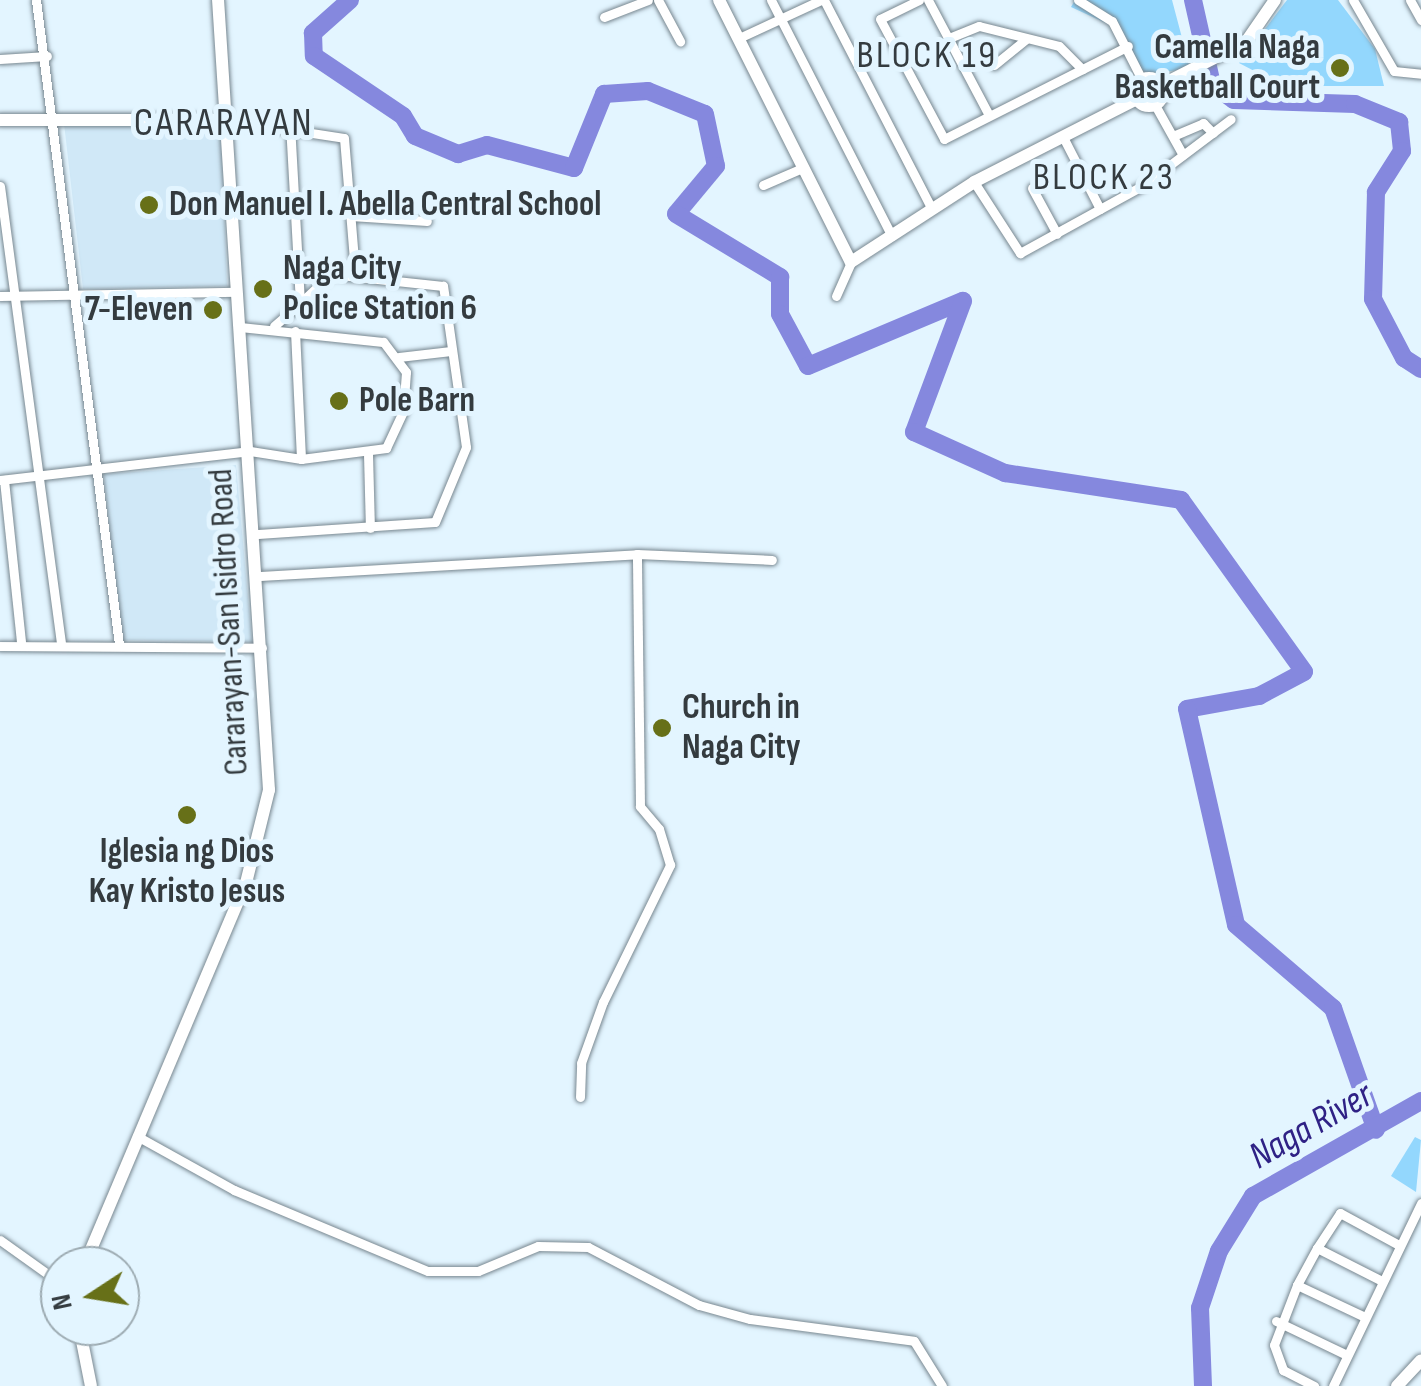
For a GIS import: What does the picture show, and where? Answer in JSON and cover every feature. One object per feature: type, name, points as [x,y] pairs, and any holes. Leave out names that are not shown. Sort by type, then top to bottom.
[{"type":"main road","name":"Cararayan-San Isidro Road","points":[[92,1246],[135,1134],[246,883],[269,790],[258,534],[218,0]]},
{"type":"main road","points":[[719,0],[800,169],[851,262],[974,182],[1137,99],[1156,105],[1161,85]]},
{"type":"main road","points":[[1137,99],[1142,80],[1161,85],[1226,54],[1260,28],[1275,0]]},
{"type":"main road","points":[[0,120],[227,120]]},
{"type":"main road","points":[[83,1346],[91,1386]]},
{"type":"main road","points":[[1397,1386],[1421,1360]]},
{"type":"street","points":[[36,0],[58,117],[119,644]]},
{"type":"street","points":[[604,18],[648,0]]},
{"type":"street","points":[[658,0],[680,41]]},
{"type":"street","points":[[772,0],[892,236]]},
{"type":"street","points":[[739,38],[823,0],[932,209]]},
{"type":"street","points":[[919,0],[880,19],[944,140],[1128,46]]},
{"type":"street","points":[[928,0],[990,115]]},
{"type":"street","points":[[1078,0],[1096,5],[1128,46],[1142,80]]},
{"type":"street","points":[[1353,0],[1394,72],[1421,74]]},
{"type":"street","points":[[1410,0],[1421,20]]},
{"type":"street","points":[[949,38],[979,26],[1060,46],[1082,69]]},
{"type":"street","points":[[994,65],[1026,39]]},
{"type":"street","points":[[0,59],[46,56]]},
{"type":"street","points":[[1156,105],[1183,155]]},
{"type":"street","points":[[974,182],[1013,252],[1057,234],[1100,209],[1231,119]]},
{"type":"street","points":[[227,120],[290,124],[344,138],[355,272]]},
{"type":"street","points":[[1174,136],[1203,123],[1213,133]]},
{"type":"street","points":[[290,124],[300,303]]},
{"type":"street","points":[[1063,137],[1100,209]]},
{"type":"street","points":[[763,185],[800,169]]},
{"type":"street","points":[[0,186],[18,296],[61,643]]},
{"type":"street","points":[[1032,188],[1057,234]]},
{"type":"street","points":[[351,216],[427,221]]},
{"type":"street","points":[[836,296],[851,262]]},
{"type":"street","points":[[258,534],[435,522],[452,493],[466,447],[443,286],[355,272],[319,279],[274,326]]},
{"type":"street","points":[[0,296],[237,292]]},
{"type":"street","points":[[21,644],[2,480],[250,452],[301,459],[368,454],[386,448],[403,412],[399,357],[383,342],[274,326],[240,327]]},
{"type":"street","points":[[296,332],[301,459]]},
{"type":"street","points":[[399,357],[451,351]]},
{"type":"street","points":[[368,454],[370,528]]},
{"type":"street","points":[[260,576],[637,554],[772,560]]},
{"type":"street","points":[[580,1097],[581,1063],[603,1002],[670,865],[659,829],[640,806],[637,554]]},
{"type":"street","points":[[0,573],[14,572]]},
{"type":"street","points":[[0,646],[61,643],[262,648]]},
{"type":"street","points":[[135,1134],[234,1190],[428,1271],[478,1271],[538,1246],[588,1247],[700,1304],[750,1319],[914,1341],[942,1386]]},
{"type":"street","points":[[1334,1386],[1345,1354],[1421,1202]]},
{"type":"street","points":[[1314,1386],[1283,1370],[1276,1321],[1318,1248],[1340,1213],[1399,1245]]},
{"type":"street","points":[[0,1240],[40,1269]]},
{"type":"street","points":[[1318,1248],[1382,1281]]},
{"type":"street","points":[[1297,1285],[1363,1316]]},
{"type":"street","points":[[1276,1321],[1345,1354]]},
{"type":"shaded area","points":[[1075,0],[1172,0],[1190,68],[1146,75],[1110,25],[1071,7]]},
{"type":"shaded area","points":[[1287,0],[1338,0],[1375,49],[1384,86],[1283,86],[1239,63]]},
{"type":"shaded area","name":"Don Manuel I. Abella Central School","points":[[64,123],[221,125],[227,286],[83,289]]},
{"type":"shaded area","points":[[236,465],[252,642],[122,640],[104,474]]},
{"type":"shaded area","points":[[1415,1137],[1421,1140],[1416,1192],[1391,1176]]},
{"type":"waterway","points":[[350,0],[313,33],[314,56],[403,116],[415,136],[458,154],[487,145],[574,168],[604,94],[648,91],[705,114],[716,166],[676,214],[780,277],[780,314],[808,366],[963,301],[914,432],[1005,473],[1181,500],[1304,672],[1259,696],[1187,709],[1236,925],[1333,1008],[1376,1130]]},
{"type":"waterway","name":"Naga River","points":[[1193,0],[1212,84],[1234,100],[1355,104],[1399,122],[1402,151],[1376,192],[1373,299],[1404,358],[1421,369]]},
{"type":"waterway","name":"Naga River","points":[[1203,1386],[1200,1308],[1219,1251],[1253,1196],[1421,1101]]},
{"type":"place","name":"Camella Naga Basketball Court","points":[[1340,68]]},
{"type":"place","name":"Don Manuel I. Abella Central School","points":[[149,205]]},
{"type":"place","name":"Naga City Police Station 6","points":[[263,289]]},
{"type":"place","name":"7-Eleven","points":[[213,310]]},
{"type":"place","name":"Pole Barn","points":[[339,401]]},
{"type":"place","name":"Church in Naga City","points":[[662,728]]},
{"type":"place","name":"Iglesia ng Dios Kay Kristo Jesus","points":[[187,815]]},
{"type":"district","name":"BLOCK 19","points":[[927,56]]},
{"type":"district","name":"CARARAYAN","points":[[224,123]]},
{"type":"district","name":"BLOCK 23","points":[[1104,178]]}]
